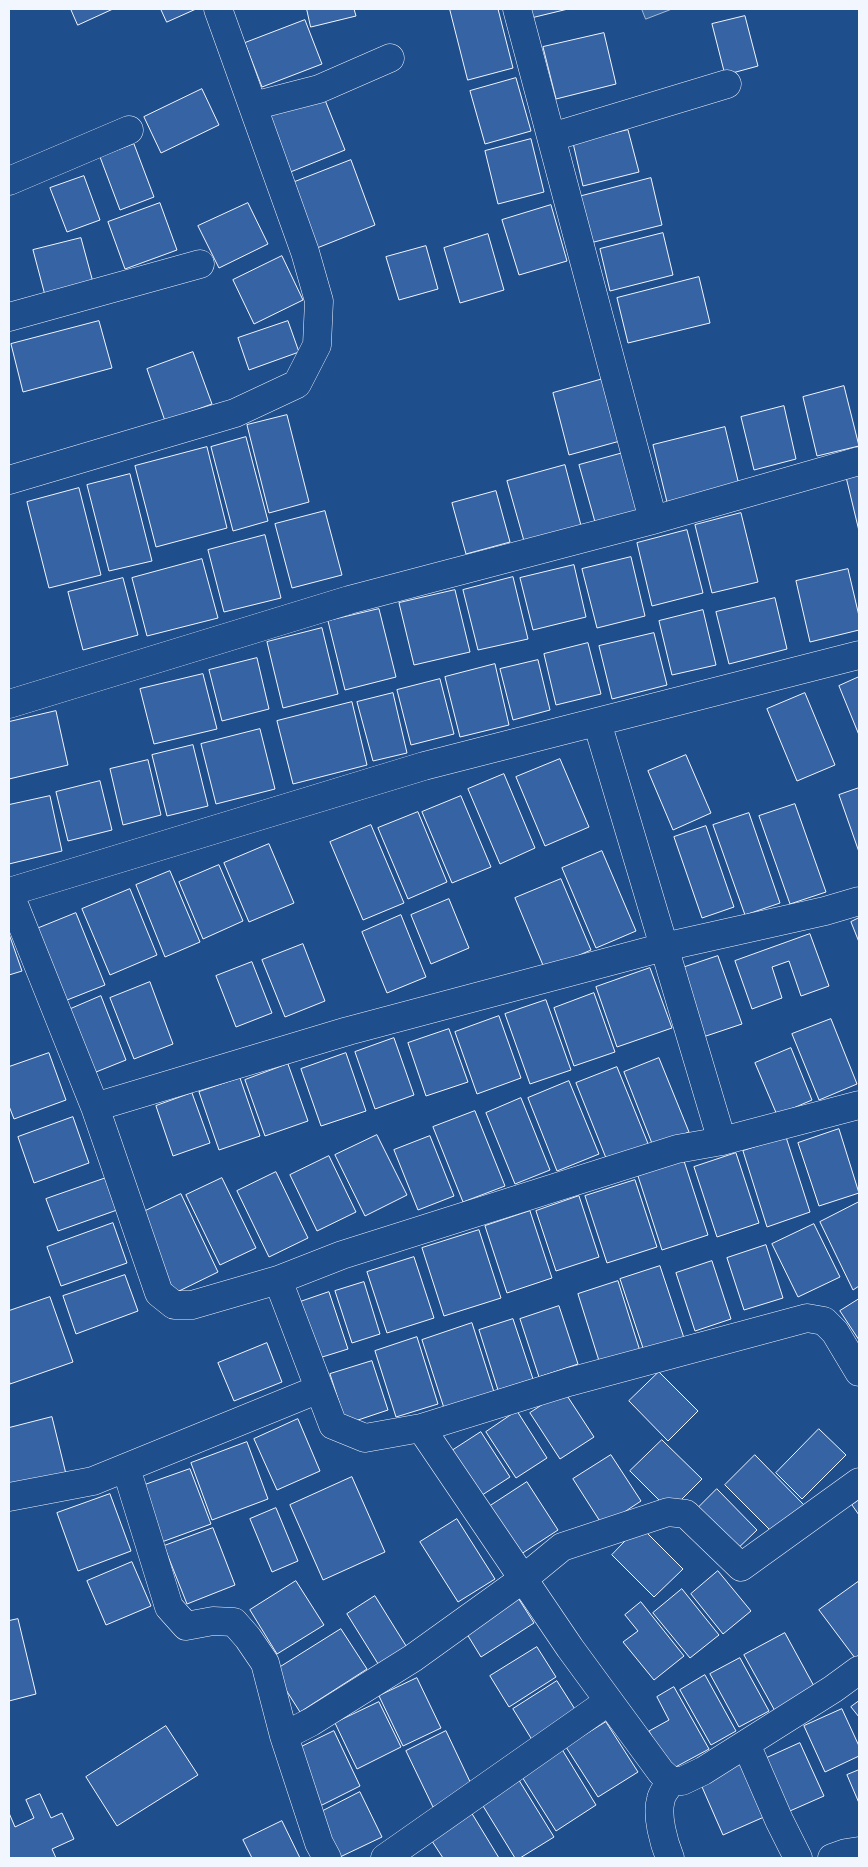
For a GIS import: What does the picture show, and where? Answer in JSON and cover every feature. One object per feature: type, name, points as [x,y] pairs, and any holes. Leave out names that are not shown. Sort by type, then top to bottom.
[{"type":"street","points":[[9,480],[235,413],[297,384],[317,345],[320,301],[305,252],[218,9]]},
{"type":"street","points":[[517,9],[653,520]]},
{"type":"street","points":[[253,106],[319,89],[390,58]]},
{"type":"street","points":[[552,137],[727,84]]},
{"type":"street","points":[[9,181],[129,130]]},
{"type":"street","points":[[9,317],[200,264]]},
{"type":"street","points":[[9,704],[349,600],[653,520],[859,461]]},
{"type":"street","points":[[859,655],[424,766],[9,892],[95,1107],[159,1293],[174,1305],[192,1305],[278,1280],[360,1249],[677,1149],[722,1141],[859,1106]]},
{"type":"street","points":[[597,722],[722,1141]]},
{"type":"street","points":[[95,1107],[348,1031],[664,947],[826,911],[859,901]]},
{"type":"street","points":[[278,1280],[333,1425],[365,1438],[421,1428],[569,1382],[807,1318],[824,1321],[835,1332],[859,1372]]},
{"type":"street","points":[[9,1497],[93,1481],[319,1389]]},
{"type":"street","points":[[421,1428],[523,1579],[609,1701],[661,1772],[671,1782]]},
{"type":"street","points":[[126,1468],[169,1607],[186,1626],[213,1621],[234,1622],[248,1638],[265,1663],[284,1736],[319,1843],[327,1858]]},
{"type":"street","points":[[284,1736],[311,1722],[413,1658],[523,1579],[562,1547],[668,1512],[686,1514],[741,1568],[859,1482]]},
{"type":"street","points":[[671,1782],[682,1781],[703,1771],[833,1690],[859,1670]]},
{"type":"street","points":[[385,1858],[609,1701]]},
{"type":"street","points":[[746,1744],[779,1820],[798,1858]]},
{"type":"street","points":[[670,1858],[661,1828],[661,1799],[671,1782]]},
{"type":"street","points":[[832,1858],[859,1851]]},
{"type":"water","points":[[642,9],[672,9],[646,19]]},
{"type":"building","points":[[71,9],[113,9],[78,25]]},
{"type":"building","points":[[161,9],[196,9],[167,22]]},
{"type":"building","points":[[307,9],[354,9],[356,16],[311,27]]},
{"type":"building","points":[[450,9],[498,9],[513,68],[468,80]]},
{"type":"building","points":[[529,9],[568,9],[531,18]]},
{"type":"building","points":[[745,16],[758,66],[725,75],[712,24]]},
{"type":"building","points":[[305,20],[322,64],[262,87],[245,43]]},
{"type":"building","points":[[604,33],[616,84],[556,99],[543,47]]},
{"type":"building","points":[[516,78],[531,131],[485,144],[470,91]]},
{"type":"building","points":[[202,89],[219,125],[161,153],[144,117]]},
{"type":"building","points":[[323,95],[345,150],[283,175],[261,119]]},
{"type":"building","points":[[628,130],[639,172],[583,186],[573,143]]},
{"type":"building","points":[[531,139],[544,192],[498,204],[485,151]]},
{"type":"building","points":[[134,144],[154,197],[120,210],[100,157]]},
{"type":"building","points":[[351,160],[375,225],[312,250],[287,185]]},
{"type":"building","points":[[84,176],[100,220],[67,232],[50,188]]},
{"type":"building","points":[[651,178],[662,225],[590,243],[578,197]]},
{"type":"building","points":[[160,203],[177,250],[125,269],[108,222]]},
{"type":"building","points":[[248,203],[268,244],[219,268],[198,226]]},
{"type":"building","points":[[551,205],[567,261],[519,275],[502,220]]},
{"type":"building","points":[[663,233],[673,275],[610,291],[600,249]]},
{"type":"building","points":[[488,234],[504,290],[460,303],[444,248]]},
{"type":"building","points":[[81,238],[94,286],[46,299],[33,250]]},
{"type":"building","points":[[426,246],[438,289],[399,300],[386,257]]},
{"type":"building","points":[[282,256],[303,300],[254,324],[233,280]]},
{"type":"building","points":[[699,277],[710,323],[628,343],[617,298]]},
{"type":"building","points":[[99,321],[112,368],[23,392],[11,344]]},
{"type":"building","points":[[288,321],[299,352],[249,370],[238,338]]},
{"type":"building","points":[[193,352],[212,404],[165,421],[147,369]]},
{"type":"building","points":[[603,379],[620,441],[569,455],[553,393]]},
{"type":"building","points":[[844,386],[859,446],[817,456],[803,397]]},
{"type":"building","points":[[784,406],[796,459],[754,470],[741,417]]},
{"type":"building","points":[[287,415],[309,502],[269,513],[247,425]]},
{"type":"building","points":[[725,427],[739,485],[667,502],[653,445]]},
{"type":"building","points":[[246,437],[268,521],[233,531],[211,447]]},
{"type":"building","points":[[207,447],[227,528],[156,547],[135,466]]},
{"type":"building","points":[[623,453],[639,510],[595,522],[579,465]]},
{"type":"building","points":[[565,465],[583,533],[526,548],[507,481]]},
{"type":"building","points":[[859,473],[859,531],[846,477]]},
{"type":"building","points":[[130,474],[152,561],[109,571],[87,485]]},
{"type":"building","points":[[79,488],[101,575],[49,588],[27,502]]},
{"type":"building","points":[[496,491],[510,542],[466,554],[452,503]]},
{"type":"building","points":[[325,511],[342,575],[292,588],[275,524]]},
{"type":"building","points":[[741,513],[758,582],[712,593],[695,525]]},
{"type":"building","points":[[687,530],[703,593],[652,606],[637,543]]},
{"type":"building","points":[[265,535],[281,598],[224,612],[208,550]]},
{"type":"building","points":[[631,557],[645,616],[597,628],[582,569]]},
{"type":"building","points":[[202,559],[218,618],[147,636],[132,578]]},
{"type":"building","points":[[574,565],[586,617],[533,630],[520,578]]},
{"type":"building","points":[[848,569],[859,616],[859,630],[810,642],[796,581]]},
{"type":"building","points":[[513,577],[528,639],[478,650],[463,590]]},
{"type":"building","points":[[123,578],[138,635],[83,650],[68,592]]},
{"type":"building","points":[[455,590],[470,652],[414,665],[399,603]]},
{"type":"building","points":[[775,598],[787,649],[729,664],[716,612]]},
{"type":"building","points":[[379,609],[396,677],[345,690],[328,621]]},
{"type":"building","points":[[703,610],[716,665],[672,675],[659,621]]},
{"type":"building","points":[[322,628],[338,694],[283,708],[267,642]]},
{"type":"building","points":[[654,633],[667,685],[612,699],[599,646]]},
{"type":"building","points":[[588,643],[601,694],[556,705],[544,654]]},
{"type":"building","points":[[257,658],[269,709],[222,721],[209,670]]},
{"type":"building","points":[[538,660],[550,710],[513,720],[500,669]]},
{"type":"building","points":[[495,664],[509,725],[460,737],[445,677]]},
{"type":"building","points":[[203,674],[217,729],[154,744],[140,689]]},
{"type":"building","points":[[859,677],[859,735],[839,686]]},
{"type":"building","points":[[440,679],[454,734],[411,745],[397,690]]},
{"type":"building","points":[[393,693],[407,753],[373,761],[357,702]]},
{"type":"building","points":[[805,693],[835,765],[797,781],[767,709]]},
{"type":"building","points":[[352,702],[367,765],[293,784],[277,721]]},
{"type":"building","points":[[56,711],[68,765],[9,779],[9,722]]},
{"type":"building","points":[[260,729],[275,789],[216,804],[201,744]]},
{"type":"building","points":[[193,745],[208,806],[167,816],[152,755]]},
{"type":"building","points":[[686,755],[711,813],[673,830],[648,771]]},
{"type":"building","points":[[560,759],[589,827],[545,846],[516,777]]},
{"type":"building","points":[[148,760],[161,815],[123,825],[110,769]]},
{"type":"building","points":[[504,774],[535,848],[500,864],[468,789]]},
{"type":"building","points":[[100,781],[112,830],[68,841],[56,792]]},
{"type":"building","points":[[859,788],[859,852],[839,795]]},
{"type":"building","points":[[50,796],[62,851],[9,864],[9,805]]},
{"type":"building","points":[[461,796],[491,867],[452,883],[422,812]]},
{"type":"building","points":[[795,804],[826,892],[790,904],[759,816]]},
{"type":"building","points":[[418,812],[447,882],[408,899],[378,828]]},
{"type":"building","points":[[749,813],[780,903],[745,915],[713,825]]},
{"type":"building","points":[[371,825],[404,903],[363,920],[330,842]]},
{"type":"building","points":[[706,826],[734,907],[702,918],[674,837]]},
{"type":"building","points":[[269,844],[294,903],[249,922],[224,863]]},
{"type":"building","points":[[602,851],[636,931],[596,948],[562,868]]},
{"type":"building","points":[[219,865],[243,921],[203,939],[179,882]]},
{"type":"building","points":[[170,871],[200,942],[165,957],[136,885]]},
{"type":"building","points":[[561,879],[591,950],[545,970],[515,898]]},
{"type":"building","points":[[130,889],[157,955],[110,975],[82,909]]},
{"type":"building","points":[[449,899],[469,948],[431,964],[411,915]]},
{"type":"building","points":[[76,913],[105,985],[62,1002],[34,930]]},
{"type":"building","points":[[401,915],[426,977],[387,993],[362,932]]},
{"type":"building","points":[[859,918],[859,942],[851,922]]},
{"type":"building","points":[[9,934],[22,971],[9,975]]},
{"type":"building","points":[[810,934],[829,986],[801,996],[789,961],[772,967],[782,998],[752,1009],[735,961]]},
{"type":"building","points":[[303,944],[325,1001],[285,1017],[262,960]]},
{"type":"building","points":[[718,956],[742,1024],[697,1039],[673,971]]},
{"type":"building","points":[[252,962],[272,1013],[236,1027],[216,976]]},
{"type":"building","points":[[650,968],[672,1028],[617,1047],[596,987]]},
{"type":"building","points":[[150,982],[173,1044],[134,1059],[110,998]]},
{"type":"building","points":[[594,993],[615,1052],[574,1066],[554,1008]]},
{"type":"building","points":[[101,996],[126,1060],[91,1074],[66,1011]]},
{"type":"building","points":[[546,1000],[571,1070],[530,1084],[505,1014]]},
{"type":"building","points":[[499,1016],[521,1078],[477,1094],[455,1032]]},
{"type":"building","points":[[831,1019],[857,1084],[819,1100],[792,1034]]},
{"type":"building","points":[[449,1029],[468,1082],[426,1096],[408,1043]]},
{"type":"building","points":[[394,1038],[414,1095],[375,1109],[355,1052]]},
{"type":"building","points":[[791,1048],[812,1100],[777,1115],[755,1063]]},
{"type":"building","points":[[49,1053],[66,1100],[14,1119],[9,1106],[9,1067]]},
{"type":"building","points":[[346,1053],[366,1111],[321,1126],[301,1069]]},
{"type":"building","points":[[659,1058],[689,1132],[653,1146],[624,1072]]},
{"type":"building","points":[[288,1064],[308,1121],[265,1136],[245,1080]]},
{"type":"building","points":[[617,1067],[649,1146],[608,1163],[576,1083]]},
{"type":"building","points":[[240,1078],[260,1136],[219,1150],[199,1092]]},
{"type":"building","points":[[569,1081],[599,1154],[557,1171],[528,1098]]},
{"type":"building","points":[[192,1093],[210,1143],[173,1156],[156,1106]]},
{"type":"building","points":[[521,1098],[550,1170],[515,1184],[486,1113]]},
{"type":"building","points":[[475,1111],[505,1186],[463,1202],[433,1127]]},
{"type":"building","points":[[73,1117],[89,1163],[34,1183],[18,1137]]},
{"type":"building","points":[[839,1129],[859,1193],[819,1206],[798,1143]]},
{"type":"building","points":[[377,1135],[407,1195],[365,1216],[335,1155]]},
{"type":"building","points":[[430,1136],[454,1196],[418,1210],[394,1150]]},
{"type":"building","points":[[786,1137],[810,1212],[767,1227],[743,1151]]},
{"type":"building","points":[[736,1153],[759,1223],[717,1237],[694,1167]]},
{"type":"building","points":[[329,1156],[356,1212],[317,1231],[290,1175]]},
{"type":"building","points":[[684,1161],[708,1235],[662,1250],[638,1176]]},
{"type":"building","points":[[276,1172],[308,1238],[269,1257],[237,1191]]},
{"type":"building","points":[[106,1178],[117,1210],[58,1231],[46,1199]]},
{"type":"building","points":[[222,1178],[256,1248],[220,1265],[186,1195]]},
{"type":"building","points":[[635,1180],[657,1247],[607,1263],[585,1196]]},
{"type":"building","points":[[181,1194],[218,1272],[175,1293],[137,1215]]},
{"type":"building","points":[[579,1196],[599,1257],[556,1271],[536,1211]]},
{"type":"building","points":[[859,1202],[859,1286],[853,1290],[820,1222]]},
{"type":"building","points":[[530,1211],[552,1278],[507,1293],[485,1226]]},
{"type":"building","points":[[113,1223],[127,1263],[61,1286],[47,1247]]},
{"type":"building","points":[[814,1224],[840,1277],[798,1297],[772,1244]]},
{"type":"building","points":[[479,1230],[501,1298],[444,1316],[422,1248]]},
{"type":"building","points":[[766,1245],[783,1298],[744,1310],[727,1258]]},
{"type":"building","points":[[414,1257],[434,1318],[387,1333],[367,1272]]},
{"type":"building","points":[[712,1261],[731,1319],[695,1331],[676,1273]]},
{"type":"building","points":[[660,1266],[684,1338],[644,1351],[620,1279]]},
{"type":"building","points":[[125,1275],[138,1311],[76,1334],[63,1296]]},
{"type":"building","points":[[618,1281],[640,1351],[600,1364],[578,1294]]},
{"type":"building","points":[[364,1282],[380,1334],[352,1343],[335,1291]]},
{"type":"building","points":[[329,1292],[348,1349],[319,1358],[300,1302]]},
{"type":"building","points":[[50,1297],[73,1362],[10,1384],[9,1311]]},
{"type":"building","points":[[859,1299],[859,1340],[840,1311]]},
{"type":"building","points":[[559,1306],[578,1364],[539,1377],[520,1319]]},
{"type":"building","points":[[513,1319],[533,1379],[498,1390],[479,1330]]},
{"type":"building","points":[[472,1323],[494,1392],[444,1408],[422,1340]]},
{"type":"building","points":[[417,1337],[438,1404],[396,1417],[375,1351]]},
{"type":"building","points":[[267,1343],[282,1382],[234,1401],[218,1363]]},
{"type":"building","points":[[372,1361],[388,1410],[346,1424],[330,1374]]},
{"type":"building","points":[[659,1372],[698,1411],[668,1441],[629,1401]]},
{"type":"building","points":[[564,1391],[594,1437],[560,1459],[530,1413]]},
{"type":"building","points":[[517,1411],[547,1458],[516,1478],[486,1432]]},
{"type":"building","points":[[52,1417],[66,1474],[11,1488],[9,1479],[9,1428]]},
{"type":"building","points":[[298,1419],[320,1471],[277,1490],[254,1439]]},
{"type":"building","points":[[819,1429],[846,1455],[802,1499],[776,1473]]},
{"type":"building","points":[[481,1432],[510,1477],[476,1499],[447,1454]]},
{"type":"building","points":[[662,1440],[702,1479],[670,1511],[630,1471]]},
{"type":"building","points":[[247,1442],[268,1499],[212,1520],[191,1463]]},
{"type":"building","points":[[611,1455],[641,1501],[603,1526],[573,1479]]},
{"type":"building","points":[[755,1455],[804,1505],[774,1534],[725,1485]]},
{"type":"building","points":[[190,1469],[211,1524],[159,1543],[139,1487]]},
{"type":"building","points":[[352,1477],[385,1552],[323,1580],[290,1505]]},
{"type":"building","points":[[527,1482],[558,1530],[515,1558],[484,1510]]},
{"type":"building","points":[[717,1489],[757,1530],[731,1555],[691,1515]]},
{"type":"building","points":[[110,1494],[131,1551],[78,1571],[57,1513]]},
{"type":"building","points":[[859,1500],[859,1515],[852,1505]]},
{"type":"building","points":[[276,1508],[298,1561],[272,1572],[250,1519]]},
{"type":"building","points":[[457,1519],[495,1579],[458,1602],[420,1542]]},
{"type":"building","points":[[640,1526],[683,1569],[654,1597],[612,1555]]},
{"type":"building","points":[[213,1528],[235,1585],[187,1604],[164,1546]]},
{"type":"building","points":[[132,1562],[151,1606],[106,1625],[87,1581]]},
{"type":"building","points":[[718,1571],[751,1611],[723,1634],[691,1594]]},
{"type":"building","points":[[296,1581],[324,1625],[277,1654],[250,1610]]},
{"type":"building","points":[[858,1582],[859,1655],[855,1658],[819,1610]]},
{"type":"building","points":[[682,1589],[719,1635],[690,1658],[653,1613]]},
{"type":"building","points":[[515,1593],[534,1623],[481,1657],[462,1626]]},
{"type":"building","points":[[375,1596],[408,1649],[380,1667],[347,1614]]},
{"type":"building","points":[[641,1602],[684,1656],[654,1680],[623,1642],[638,1631],[625,1615]]},
{"type":"building","points":[[18,1619],[36,1694],[9,1701],[9,1621]]},
{"type":"building","points":[[341,1629],[367,1669],[300,1712],[274,1671]]},
{"type":"building","points":[[785,1633],[815,1688],[775,1711],[744,1655]]},
{"type":"building","points":[[537,1647],[556,1677],[509,1707],[490,1676]]},
{"type":"building","points":[[740,1658],[769,1711],[739,1727],[710,1674]]},
{"type":"building","points":[[705,1675],[736,1731],[711,1745],[680,1690]]},
{"type":"building","points":[[417,1678],[441,1728],[403,1746],[379,1696]]},
{"type":"building","points":[[557,1681],[578,1714],[534,1743],[513,1709]]},
{"type":"building","points":[[674,1687],[709,1749],[670,1770],[649,1731],[669,1720],[657,1697]]},
{"type":"building","points":[[859,1701],[859,1717],[851,1707]]},
{"type":"building","points":[[379,1702],[401,1747],[357,1769],[335,1723]]},
{"type":"building","points":[[842,1709],[859,1746],[859,1756],[825,1772],[804,1726]]},
{"type":"building","points":[[606,1722],[638,1772],[598,1797],[566,1747]]},
{"type":"building","points":[[166,1726],[198,1775],[117,1826],[86,1777]]},
{"type":"building","points":[[334,1731],[360,1786],[320,1806],[293,1751]]},
{"type":"building","points":[[446,1731],[473,1788],[433,1807],[406,1751]]},
{"type":"building","points":[[800,1743],[824,1796],[783,1814],[760,1761]]},
{"type":"building","points":[[560,1746],[596,1805],[556,1831],[519,1772]]},
{"type":"building","points":[[739,1762],[764,1817],[723,1835],[699,1780]]},
{"type":"building","points":[[859,1770],[859,1803],[847,1775]]},
{"type":"building","points":[[517,1777],[554,1837],[520,1858],[515,1858],[480,1801]]},
{"type":"building","points":[[360,1792],[382,1837],[340,1857],[319,1813]]},
{"type":"building","points":[[40,1794],[51,1818],[62,1813],[74,1839],[52,1849],[56,1858],[9,1858],[9,1813],[15,1827],[34,1818],[26,1800]]},
{"type":"building","points":[[471,1812],[499,1858],[443,1858],[430,1838]]},
{"type":"building","points":[[282,1821],[300,1858],[252,1858],[243,1840]]}]
